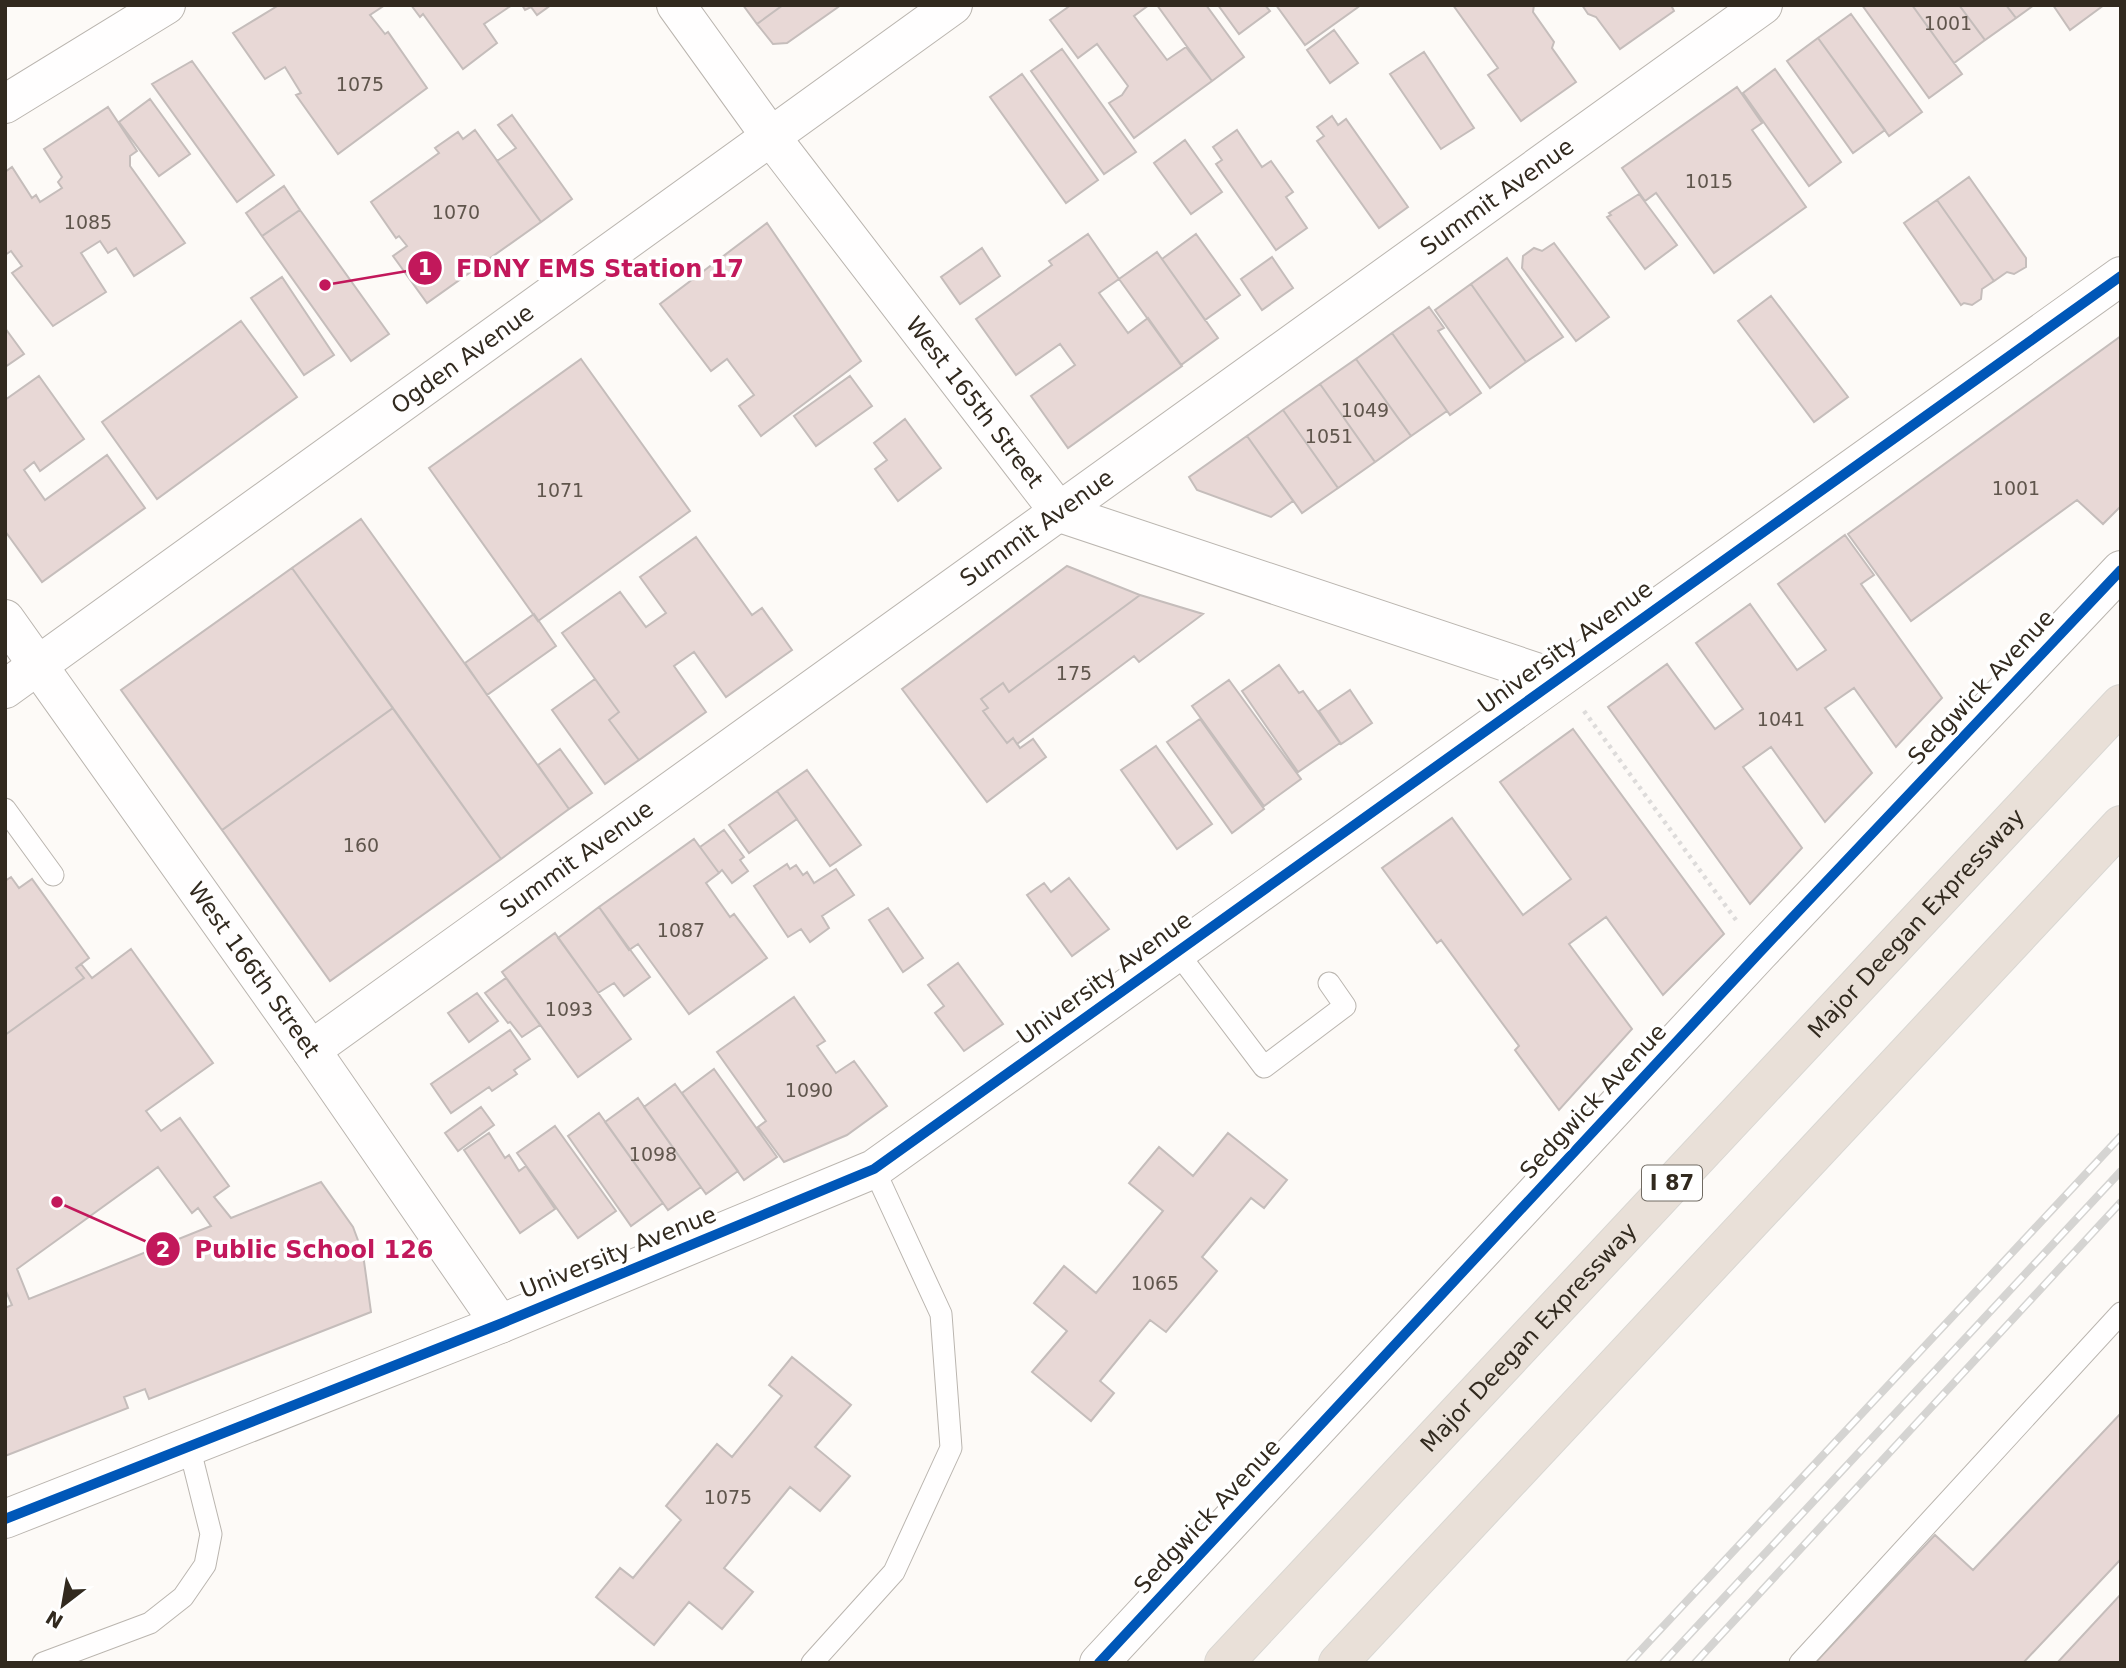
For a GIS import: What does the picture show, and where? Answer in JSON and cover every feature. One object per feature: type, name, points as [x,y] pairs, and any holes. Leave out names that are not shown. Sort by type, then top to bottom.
[{"type":"highway","name":"Major Deegan Expressway","points":[[1224,1663],[2121,704]]},
{"type":"highway","points":[[1338,1663],[2121,825]]},
{"type":"street","points":[[5,104],[166,5]]},
{"type":"street","name":"West 165th Street","points":[[677,5],[771,137],[1060,513]]},
{"type":"street","name":"Ogden Avenue","points":[[5,689],[953,5]]},
{"type":"street","name":"Summit Avenue","points":[[312,1050],[1763,5]]},
{"type":"street","name":"University Avenue","points":[[5,1518],[500,1324],[874,1169],[2121,276]]},
{"type":"street","points":[[1060,513],[1557,679]]},
{"type":"street","name":"Sedgwick Avenue","points":[[1099,1663],[1759,953],[2121,570]]},
{"type":"street","name":"West 166th Street","points":[[5,619],[312,1050],[500,1324]]},
{"type":"lane","points":[[5,809],[53,875]]},
{"type":"lane","points":[[1177,952],[1264,1067],[1345,1006],[1329,983]]},
{"type":"lane","points":[[812,1663],[894,1572],[951,1448],[941,1314],[874,1169]]},
{"type":"lane","points":[[1800,1663],[2121,1313]]},
{"type":"lane","points":[[43,1663],[150,1623],[183,1597],[205,1565],[211,1534],[189,1446]]},
{"type":"path","points":[[1584,711],[1759,953]]},
{"type":"building","points":[[279,5],[385,5],[370,15],[385,34],[388,32],[427,88],[338,154],[296,95],[301,93],[285,67],[265,79],[233,33]]},
{"type":"building","points":[[411,5],[512,5],[484,24],[497,43],[463,69],[423,14],[420,17]]},
{"type":"building","points":[[522,5],[551,5],[537,15],[531,7],[525,10]]},
{"type":"building","points":[[743,5],[783,5],[757,24]]},
{"type":"building","points":[[783,5],[841,5],[787,43],[773,44],[757,24]]},
{"type":"building","points":[[1071,5],[1149,5],[1134,16],[1167,60],[1186,47],[1212,81],[1134,138],[1109,103],[1122,95],[1128,86],[1097,44],[1078,58],[1050,20]]},
{"type":"building","points":[[1157,5],[1206,5],[1244,57],[1212,81]]},
{"type":"building","points":[[1218,5],[1265,5],[1270,11],[1239,34]]},
{"type":"building","points":[[1276,5],[1361,5],[1305,45]]},
{"type":"building","points":[[1453,5],[1534,5],[1533,12],[1554,42],[1552,48],[1576,82],[1521,121],[1488,75],[1498,68]]},
{"type":"building","points":[[1582,5],[1671,5],[1674,11],[1620,49],[1596,17],[1588,14]]},
{"type":"building","points":[[1862,5],[1912,5],[1962,74],[1929,98]]},
{"type":"building","points":[[1912,5],[1959,5],[1985,40],[1954,63]]},
{"type":"building","points":[[1959,5],[2006,5],[2016,18],[1985,40]]},
{"type":"building","points":[[2006,5],[2034,5],[2016,18]]},
{"type":"building","points":[[2053,5],[2104,5],[2070,30]]},
{"type":"building","points":[[1851,14],[1922,112],[1889,136],[1818,38]]},
{"type":"building","points":[[1334,30],[1358,63],[1330,83],[1307,50]]},
{"type":"building","points":[[1818,38],[1885,130],[1853,153],[1787,61]]},
{"type":"building","points":[[1062,49],[1136,152],[1104,174],[1031,71]]},
{"type":"building","points":[[1424,52],[1474,128],[1441,149],[1390,74]]},
{"type":"building","points":[[192,61],[274,175],[237,202],[152,84]]},
{"type":"building","points":[[1775,69],[1841,162],[1809,186],[1743,93]]},
{"type":"building","points":[[1022,74],[1098,180],[1066,203],[990,97]]},
{"type":"building","points":[[1737,87],[1762,123],[1752,130],[1806,207],[1714,273],[1656,193],[1645,201],[1622,168]]},
{"type":"building","points":[[150,99],[190,154],[159,176],[119,122]]},
{"type":"building","points":[[108,107],[137,151],[130,156],[130,166],[185,243],[134,276],[116,248],[108,253],[100,241],[81,253],[106,292],[53,326],[12,273],[22,266],[11,251],[5,255],[5,172],[12,167],[32,198],[36,195],[40,202],[62,188],[58,182],[62,177],[44,149]]},
{"type":"building","points":[[512,115],[572,199],[541,222],[497,161],[516,148],[498,125]]},
{"type":"building","points":[[1332,116],[1338,125],[1346,119],[1408,207],[1379,228],[1317,141],[1324,136],[1317,127]]},
{"type":"building","points":[[475,130],[541,222],[427,303],[393,256],[407,246],[399,236],[396,238],[371,202],[439,153],[435,148],[458,132],[463,139]]},
{"type":"building","points":[[1237,130],[1262,167],[1271,161],[1293,192],[1286,197],[1307,228],[1276,250],[1216,164],[1222,160],[1213,147]]},
{"type":"building","points":[[1185,140],[1222,192],[1191,214],[1154,163]]},
{"type":"building","points":[[1969,177],[2026,258],[2026,267],[2014,274],[2007,272],[1994,281],[1937,200]]},
{"type":"building","points":[[284,186],[300,210],[262,236],[246,213]]},
{"type":"building","points":[[1639,194],[1677,245],[1645,269],[1607,217]]},
{"type":"building","points":[[1937,200],[1994,281],[1982,289],[1981,299],[1972,305],[1961,305],[1904,223]]},
{"type":"building","points":[[300,210],[389,334],[351,361],[262,236]]},
{"type":"building","points":[[767,223],[861,361],[761,436],[739,406],[754,395],[727,359],[711,371],[660,304]]},
{"type":"building","points":[[1088,234],[1119,279],[1099,293],[1128,333],[1148,318],[1182,366],[1068,448],[1031,396],[1075,365],[1060,344],[1016,375],[976,319],[1052,265],[1049,261]]},
{"type":"building","points":[[1196,234],[1240,295],[1205,320],[1162,259]]},
{"type":"building","points":[[1554,243],[1609,317],[1576,341],[1522,268],[1523,256],[1534,248],[1542,251]]},
{"type":"building","points":[[982,248],[1000,276],[960,304],[941,277]]},
{"type":"building","points":[[1157,252],[1218,338],[1181,365],[1119,279]]},
{"type":"building","points":[[1272,257],[1293,288],[1262,310],[1241,279]]},
{"type":"building","points":[[1507,258],[1563,337],[1526,362],[1471,284]]},
{"type":"building","points":[[282,277],[334,355],[304,375],[251,298]]},
{"type":"building","points":[[1471,284],[1526,362],[1490,388],[1435,310]]},
{"type":"building","points":[[1771,296],[1848,397],[1814,422],[1738,321]]},
{"type":"building","points":[[1429,307],[1444,328],[1438,331],[1481,393],[1450,415],[1392,333]]},
{"type":"building","points":[[241,321],[297,397],[157,499],[102,422]]},
{"type":"building","points":[[5,328],[24,354],[5,367]]},
{"type":"building","points":[[1392,333],[1447,411],[1411,436],[1356,359]]},
{"type":"building","points":[[2121,336],[2121,506],[2103,524],[2077,500],[1911,621],[1848,534]]},
{"type":"building","points":[[581,359],[690,511],[538,621],[429,468]]},
{"type":"building","points":[[1356,359],[1411,436],[1375,462],[1320,384]]},
{"type":"building","points":[[39,376],[84,439],[40,471],[34,462],[24,470],[45,500],[107,455],[145,508],[42,582],[5,531],[5,400]]},
{"type":"building","points":[[850,376],[872,406],[816,446],[794,416]]},
{"type":"building","points":[[1320,384],[1375,462],[1338,488],[1283,410]]},
{"type":"building","points":[[1283,410],[1338,488],[1302,513],[1247,436]]},
{"type":"building","points":[[905,419],[941,468],[898,501],[875,469],[887,460],[874,443]]},
{"type":"building","points":[[1247,436],[1293,501],[1271,517],[1197,490],[1189,477]]},
{"type":"building","points":[[361,519],[569,809],[501,859],[292,568]]},
{"type":"building","points":[[1845,535],[1874,575],[1861,584],[1942,698],[1896,747],[1854,688],[1825,708],[1872,773],[1825,822],[1771,747],[1743,767],[1802,848],[1750,904],[1608,707],[1667,664],[1715,729],[1743,709],[1696,643],[1750,604],[1797,670],[1826,650],[1778,584]]},
{"type":"building","points":[[696,537],[752,615],[762,608],[792,650],[726,697],[694,652],[674,666],[706,712],[639,760],[609,720],[619,712],[562,633],[620,592],[646,627],[666,613],[640,577]]},
{"type":"building","points":[[1067,566],[1140,595],[1009,692],[1003,683],[981,699],[988,708],[983,711],[1007,743],[1013,738],[1020,748],[1033,739],[1046,757],[987,802],[902,689]]},
{"type":"building","points":[[292,568],[393,708],[222,830],[121,690]]},
{"type":"building","points":[[1140,595],[1203,614],[1139,662],[1134,656],[1017,744],[1013,738],[1007,743],[983,711],[988,708],[981,699],[1003,683],[1009,692]]},
{"type":"building","points":[[534,614],[556,646],[487,695],[465,663]]},
{"type":"building","points":[[1279,665],[1299,693],[1303,691],[1340,743],[1298,772],[1242,691]]},
{"type":"building","points":[[595,679],[619,712],[609,720],[639,760],[605,784],[552,710]]},
{"type":"building","points":[[1229,680],[1301,779],[1264,806],[1192,706]]},
{"type":"building","points":[[1350,690],[1372,723],[1341,744],[1319,711]]},
{"type":"building","points":[[393,708],[501,859],[330,981],[222,830]]},
{"type":"building","points":[[1200,719],[1264,809],[1232,833],[1167,742]]},
{"type":"building","points":[[1573,729],[1724,934],[1663,995],[1606,917],[1569,944],[1632,1029],[1559,1110],[1515,1050],[1519,1046],[1441,940],[1437,943],[1382,868],[1452,818],[1523,915],[1571,879],[1500,782]]},
{"type":"building","points":[[1156,746],[1212,824],[1177,849],[1121,770]]},
{"type":"building","points":[[560,749],[592,793],[569,809],[538,765]]},
{"type":"building","points":[[807,770],[861,845],[830,866],[777,791]]},
{"type":"building","points":[[777,791],[797,819],[749,853],[729,825]]},
{"type":"building","points":[[724,830],[744,857],[740,860],[748,871],[732,883],[722,870],[719,873],[700,847]]},
{"type":"building","points":[[694,839],[719,873],[706,883],[730,917],[734,914],[767,958],[689,1014],[638,944],[629,950],[599,907]]},
{"type":"building","points":[[787,864],[790,869],[796,865],[803,875],[807,872],[814,883],[836,869],[854,895],[822,916],[829,928],[810,942],[801,929],[788,937],[754,886]]},
{"type":"building","points":[[11,877],[19,888],[32,879],[89,958],[76,968],[84,978],[5,1035],[5,881]]},
{"type":"building","points":[[1069,878],[1109,929],[1072,956],[1027,895],[1044,883],[1051,892]]},
{"type":"building","points":[[599,907],[650,977],[624,996],[614,983],[598,993],[558,938]]},
{"type":"building","points":[[888,908],[923,958],[903,972],[869,920]]},
{"type":"building","points":[[555,933],[631,1039],[578,1077],[502,972]]},
{"type":"building","points":[[131,949],[213,1063],[146,1111],[161,1131],[180,1118],[229,1186],[214,1197],[231,1218],[321,1182],[353,1227],[363,1254],[371,1312],[149,1399],[145,1389],[124,1397],[128,1408],[5,1456],[5,1308],[12,1305],[5,1289],[5,1035],[84,978],[76,968],[81,964],[92,978]],"holes":[[[158,1167],[192,1213],[198,1208],[211,1226],[29,1299],[17,1269]]]},
{"type":"building","points":[[958,963],[1003,1024],[964,1051],[935,1013],[944,1006],[928,985]]},
{"type":"building","points":[[506,978],[540,1025],[522,1037],[485,993]]},
{"type":"building","points":[[477,993],[498,1021],[469,1042],[448,1013]]},
{"type":"building","points":[[794,997],[825,1041],[817,1046],[836,1073],[854,1061],[887,1106],[847,1135],[784,1162],[758,1127],[766,1121],[717,1052]]},
{"type":"building","points":[[510,1030],[530,1059],[514,1070],[517,1074],[492,1091],[489,1087],[451,1113],[431,1084]]},
{"type":"building","points":[[714,1069],[777,1157],[744,1180],[682,1093]]},
{"type":"building","points":[[675,1084],[738,1171],[706,1194],[644,1107]]},
{"type":"building","points":[[638,1098],[701,1187],[668,1210],[605,1122]]},
{"type":"building","points":[[481,1107],[494,1125],[458,1151],[445,1133]]},
{"type":"building","points":[[599,1113],[663,1203],[631,1226],[568,1136]]},
{"type":"building","points":[[555,1126],[616,1211],[578,1238],[517,1153]]},
{"type":"building","points":[[489,1133],[505,1158],[509,1155],[519,1171],[526,1166],[555,1209],[520,1233],[464,1150]]},
{"type":"building","points":[[1228,1133],[1287,1180],[1264,1208],[1251,1198],[1202,1257],[1217,1271],[1166,1332],[1150,1320],[1100,1381],[1114,1393],[1091,1421],[1032,1372],[1067,1331],[1034,1303],[1064,1266],[1096,1293],[1163,1211],[1129,1183],[1159,1147],[1193,1176]]},
{"type":"building","points":[[792,1357],[851,1405],[815,1447],[850,1476],[820,1511],[790,1487],[724,1568],[753,1592],[722,1629],[689,1602],[654,1645],[596,1597],[620,1568],[633,1578],[681,1520],[666,1506],[717,1444],[732,1457],[782,1396],[769,1385]]},
{"type":"building","points":[[2121,1413],[2121,1559],[2023,1663],[1815,1663],[1935,1535],[1973,1570]]},
{"type":"building","points":[[2121,1594],[2121,1663],[2057,1663]]},
{"type":"railway","points":[[1629,1663],[2121,1136]]},
{"type":"railway","points":[[1663,1663],[2121,1171]]},
{"type":"railway","points":[[1695,1663],[2121,1202]]},
{"type":"cycle path","points":[[5,1519],[500,1324],[874,1169],[2121,276]]},
{"type":"cycle path","points":[[1099,1663],[1759,953],[2121,570]]},
{"type":"place","name":"FDNY EMS Station 17","points":[[325,285]]},
{"type":"place","name":"Public School 126","points":[[57,1202]]}]
